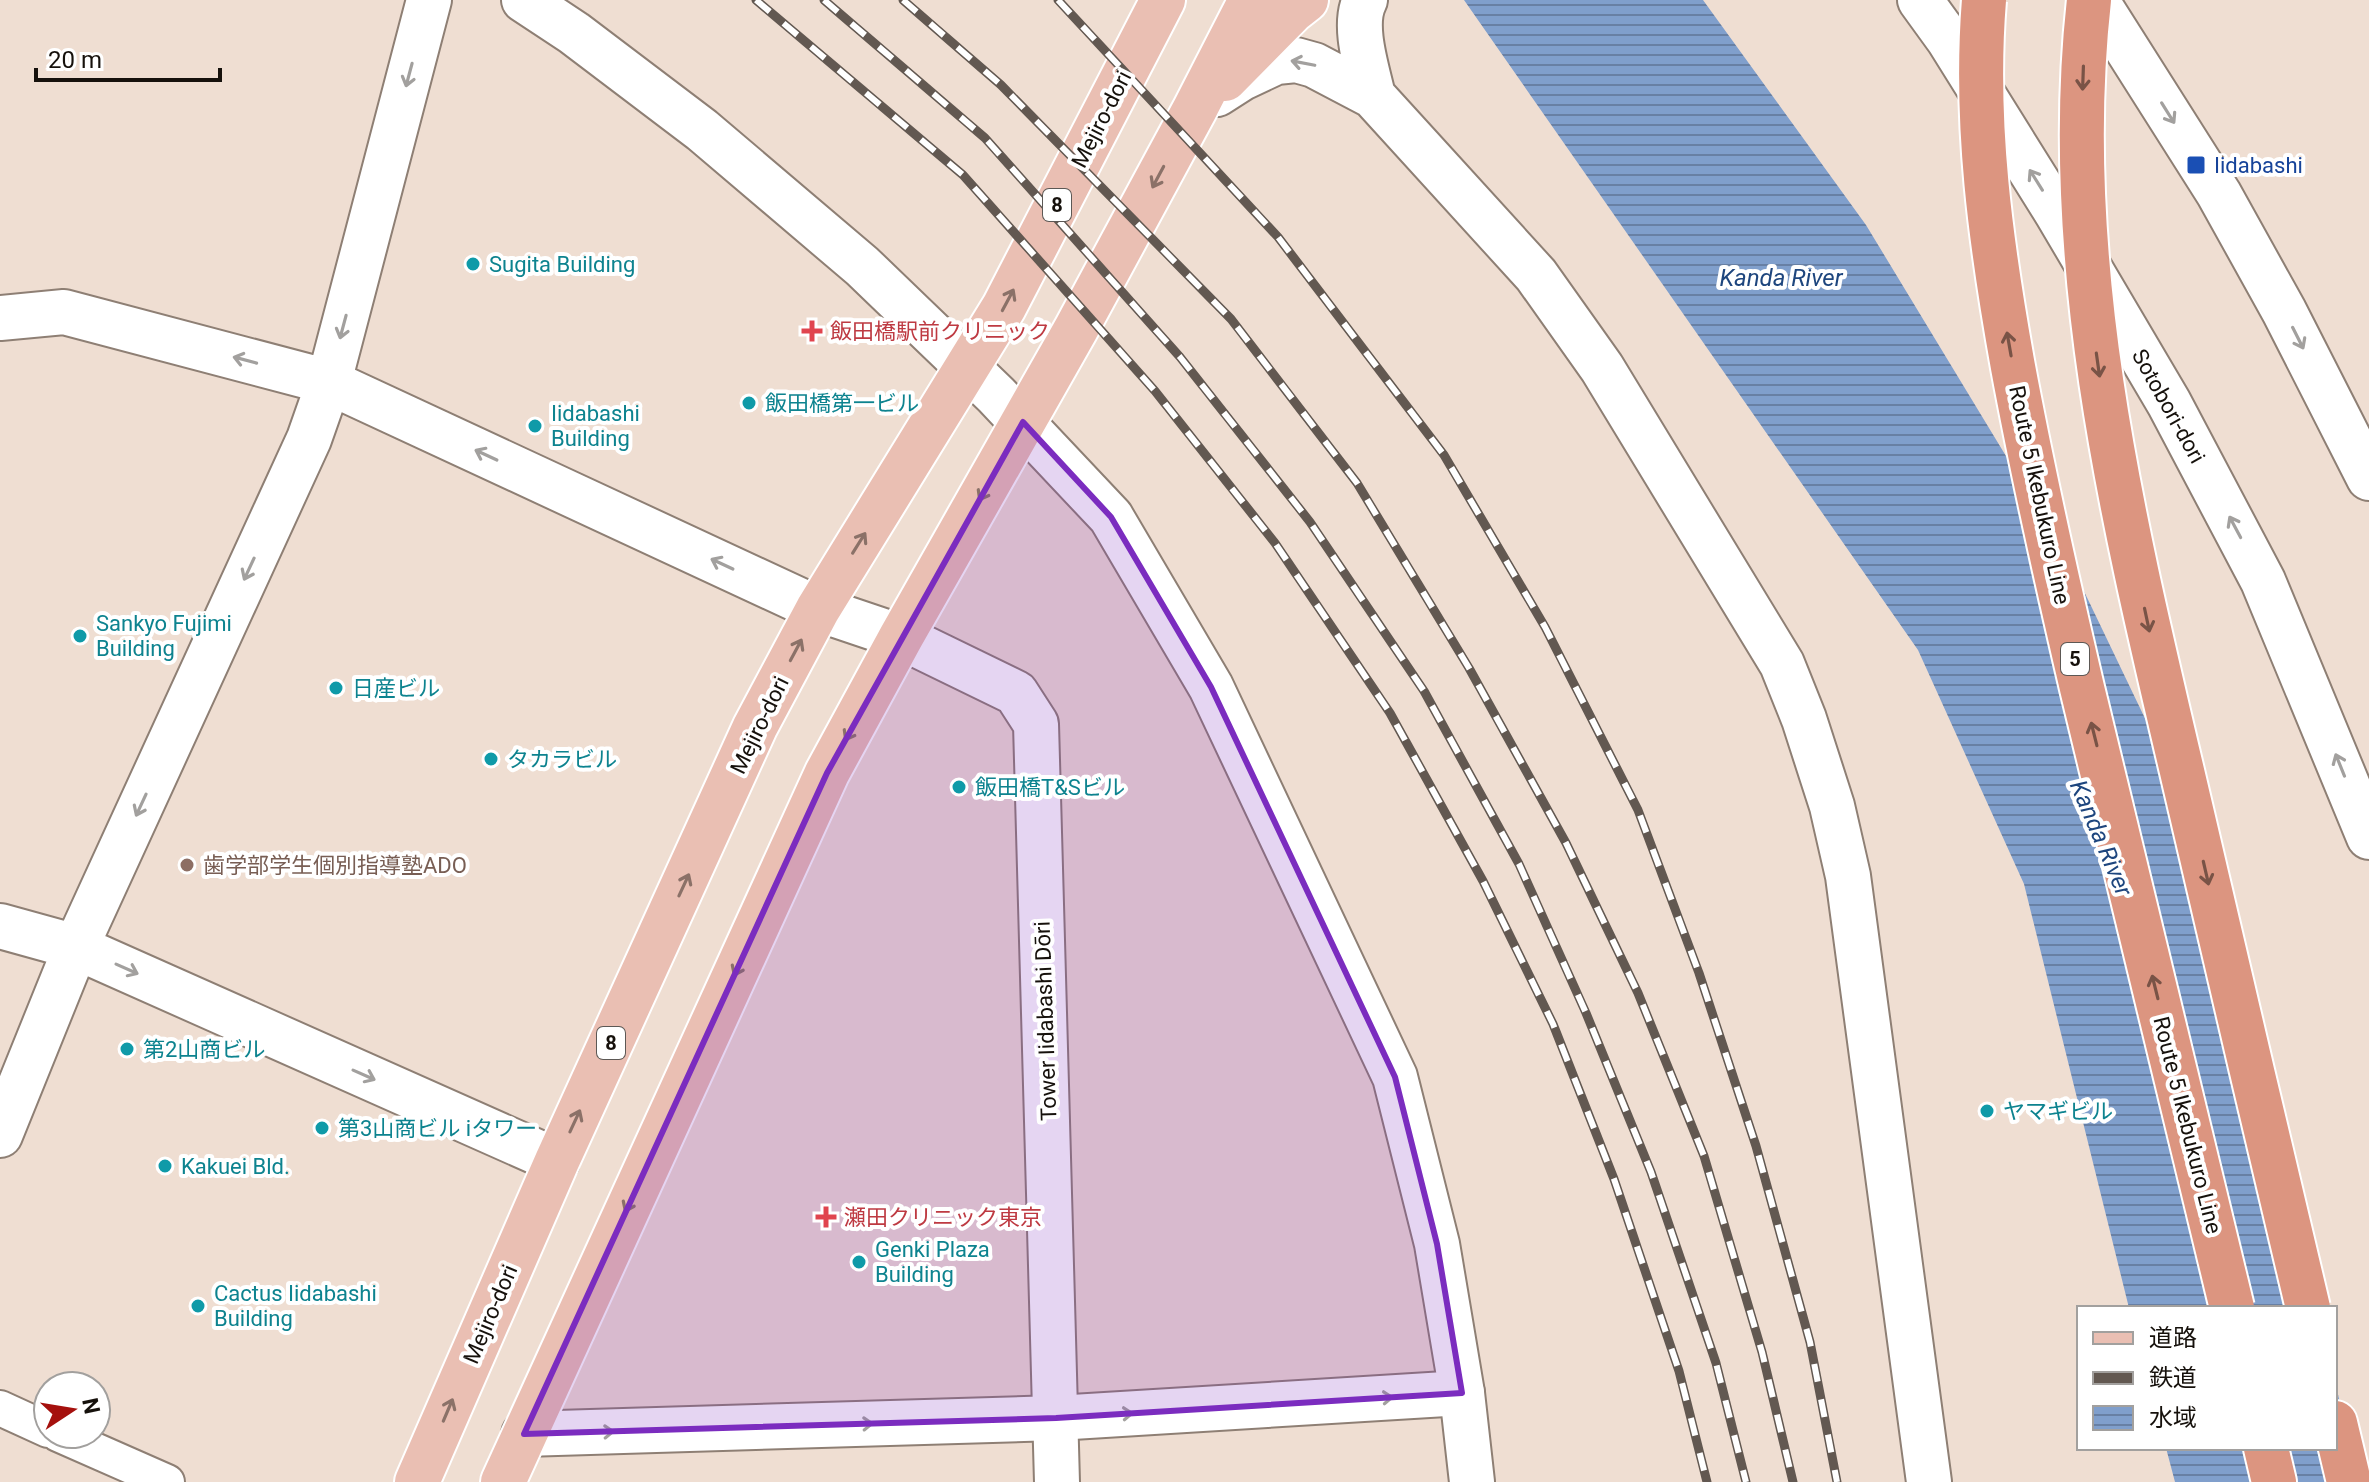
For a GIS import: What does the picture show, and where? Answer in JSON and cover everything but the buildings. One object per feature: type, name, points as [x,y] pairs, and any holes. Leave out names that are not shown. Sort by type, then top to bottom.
[{"type":"highway","name":"Route 5 Ikebukuro Line","points":[[1984,0],[1980,61],[1987,196],[1999,288],[2023,421],[2056,579],[2232,1306]]},
{"type":"highway","points":[[2089,0],[2081,132],[2089,297],[2098,369],[2152,646],[2308,1306]]},
{"type":"highway","points":[[2337,1431],[2349,1482]]},
{"type":"highway","points":[[2266,1450],[2274,1482]]},
{"type":"main road","name":"Mejiro-dori","points":[[417,1482],[557,1161],[755,727],[818,609],[1004,307],[1163,0]]},
{"type":"main road","points":[[503,1482],[827,773],[1195,109],[1251,0]]},
{"type":"main road","points":[[1195,109],[1306,0]]},
{"type":"street","points":[[0,1135],[76,947],[309,439],[329,382],[429,0]]},
{"type":"street","points":[[524,0],[574,33],[702,130],[862,266],[1023,422],[1111,517],[1211,687],[1395,1077],[1437,1244],[1462,1393],[1472,1482]]},
{"type":"street","points":[[1365,0],[1360,9],[1360,30],[1373,96]]},
{"type":"street","name":"Sotobori-dori","points":[[1920,0],[1949,40],[2049,199],[2169,403],[2263,581],[2369,837]]},
{"type":"street","points":[[2096,0],[2219,194],[2284,311],[2369,477]]},
{"type":"street","points":[[1195,109],[1242,78],[1276,62],[1296,60],[1314,65],[1373,96],[1536,275],[1602,368],[1782,664],[1804,719],[1832,806],[1848,876],[1929,1482]]},
{"type":"street","name":"Tower Iidabashi Dōri","points":[[0,318],[64,312],[329,382],[818,609],[901,637],[1016,693],[1036,724],[1057,1482]]},
{"type":"street","points":[[0,926],[76,947],[557,1161]]},
{"type":"street","points":[[524,1434],[1056,1418],[1462,1393]]},
{"type":"lane","points":[[0,1408],[32,1423]]},
{"type":"lane","points":[[94,1450],[167,1482]]},
{"type":"highlighted area","points":[[1023,422],[1111,517],[1211,687],[1395,1077],[1437,1244],[1462,1393],[1056,1418],[524,1434],[827,773]]},
{"type":"water","name":"Kanda River","points":[[1464,0],[1703,0],[1866,225],[2069,560],[2200,833],[2317,1306],[2129,1306],[2024,884],[1918,650]]},
{"type":"water","points":[[2337,1390],[2359,1482],[2175,1482],[2167,1450],[2337,1450]]},
{"type":"railway","points":[[756,0],[963,175],[1155,391],[1275,543],[1390,713],[1483,881],[1553,1024],[1614,1179],[1679,1371],[1707,1482]]},
{"type":"railway","points":[[824,0],[985,138],[1180,357],[1310,522],[1424,691],[1519,864],[1586,1013],[1651,1172],[1716,1363],[1746,1482]]},
{"type":"railway","points":[[903,0],[1001,85],[1231,319],[1357,483],[1469,668],[1566,843],[1638,993],[1704,1156],[1762,1352],[1793,1482]]},
{"type":"railway","points":[[1058,0],[1278,237],[1444,455],[1545,627],[1638,810],[1699,973],[1756,1146],[1810,1342],[1837,1482]]},
{"type":"place","name":"Iidabashi","points":[[2196,165]]},
{"type":"place","name":"Sugita Building","points":[[473,264]]},
{"type":"place","name":"飯田橋駅前クリニック","points":[[812,331]]},
{"type":"place","name":"飯田橋第一ビル","points":[[749,403]]},
{"type":"place","name":"Iidabashi Building","points":[[535,426]]},
{"type":"place","name":"Sankyo Fujimi Building","points":[[80,636]]},
{"type":"place","name":"日産ビル","points":[[336,688]]},
{"type":"place","name":"タカラビル","points":[[491,759]]},
{"type":"place","name":"飯田橋T&Sビル","points":[[959,787]]},
{"type":"place","name":"歯学部学生個別指導塾ADO","points":[[187,865]]},
{"type":"place","name":"第2山商ビル","points":[[127,1049]]},
{"type":"place","name":"ヤマギビル","points":[[1987,1111]]},
{"type":"place","name":"第3山商ビル iタワー","points":[[322,1128]]},
{"type":"place","name":"Kakuei Bld.","points":[[165,1166]]},
{"type":"place","name":"瀬田クリニック東京","points":[[826,1217]]},
{"type":"place","name":"Genki Plaza Building","points":[[859,1262]]},
{"type":"place","name":"Cactus Iidabashi Building","points":[[198,1306]]}]
